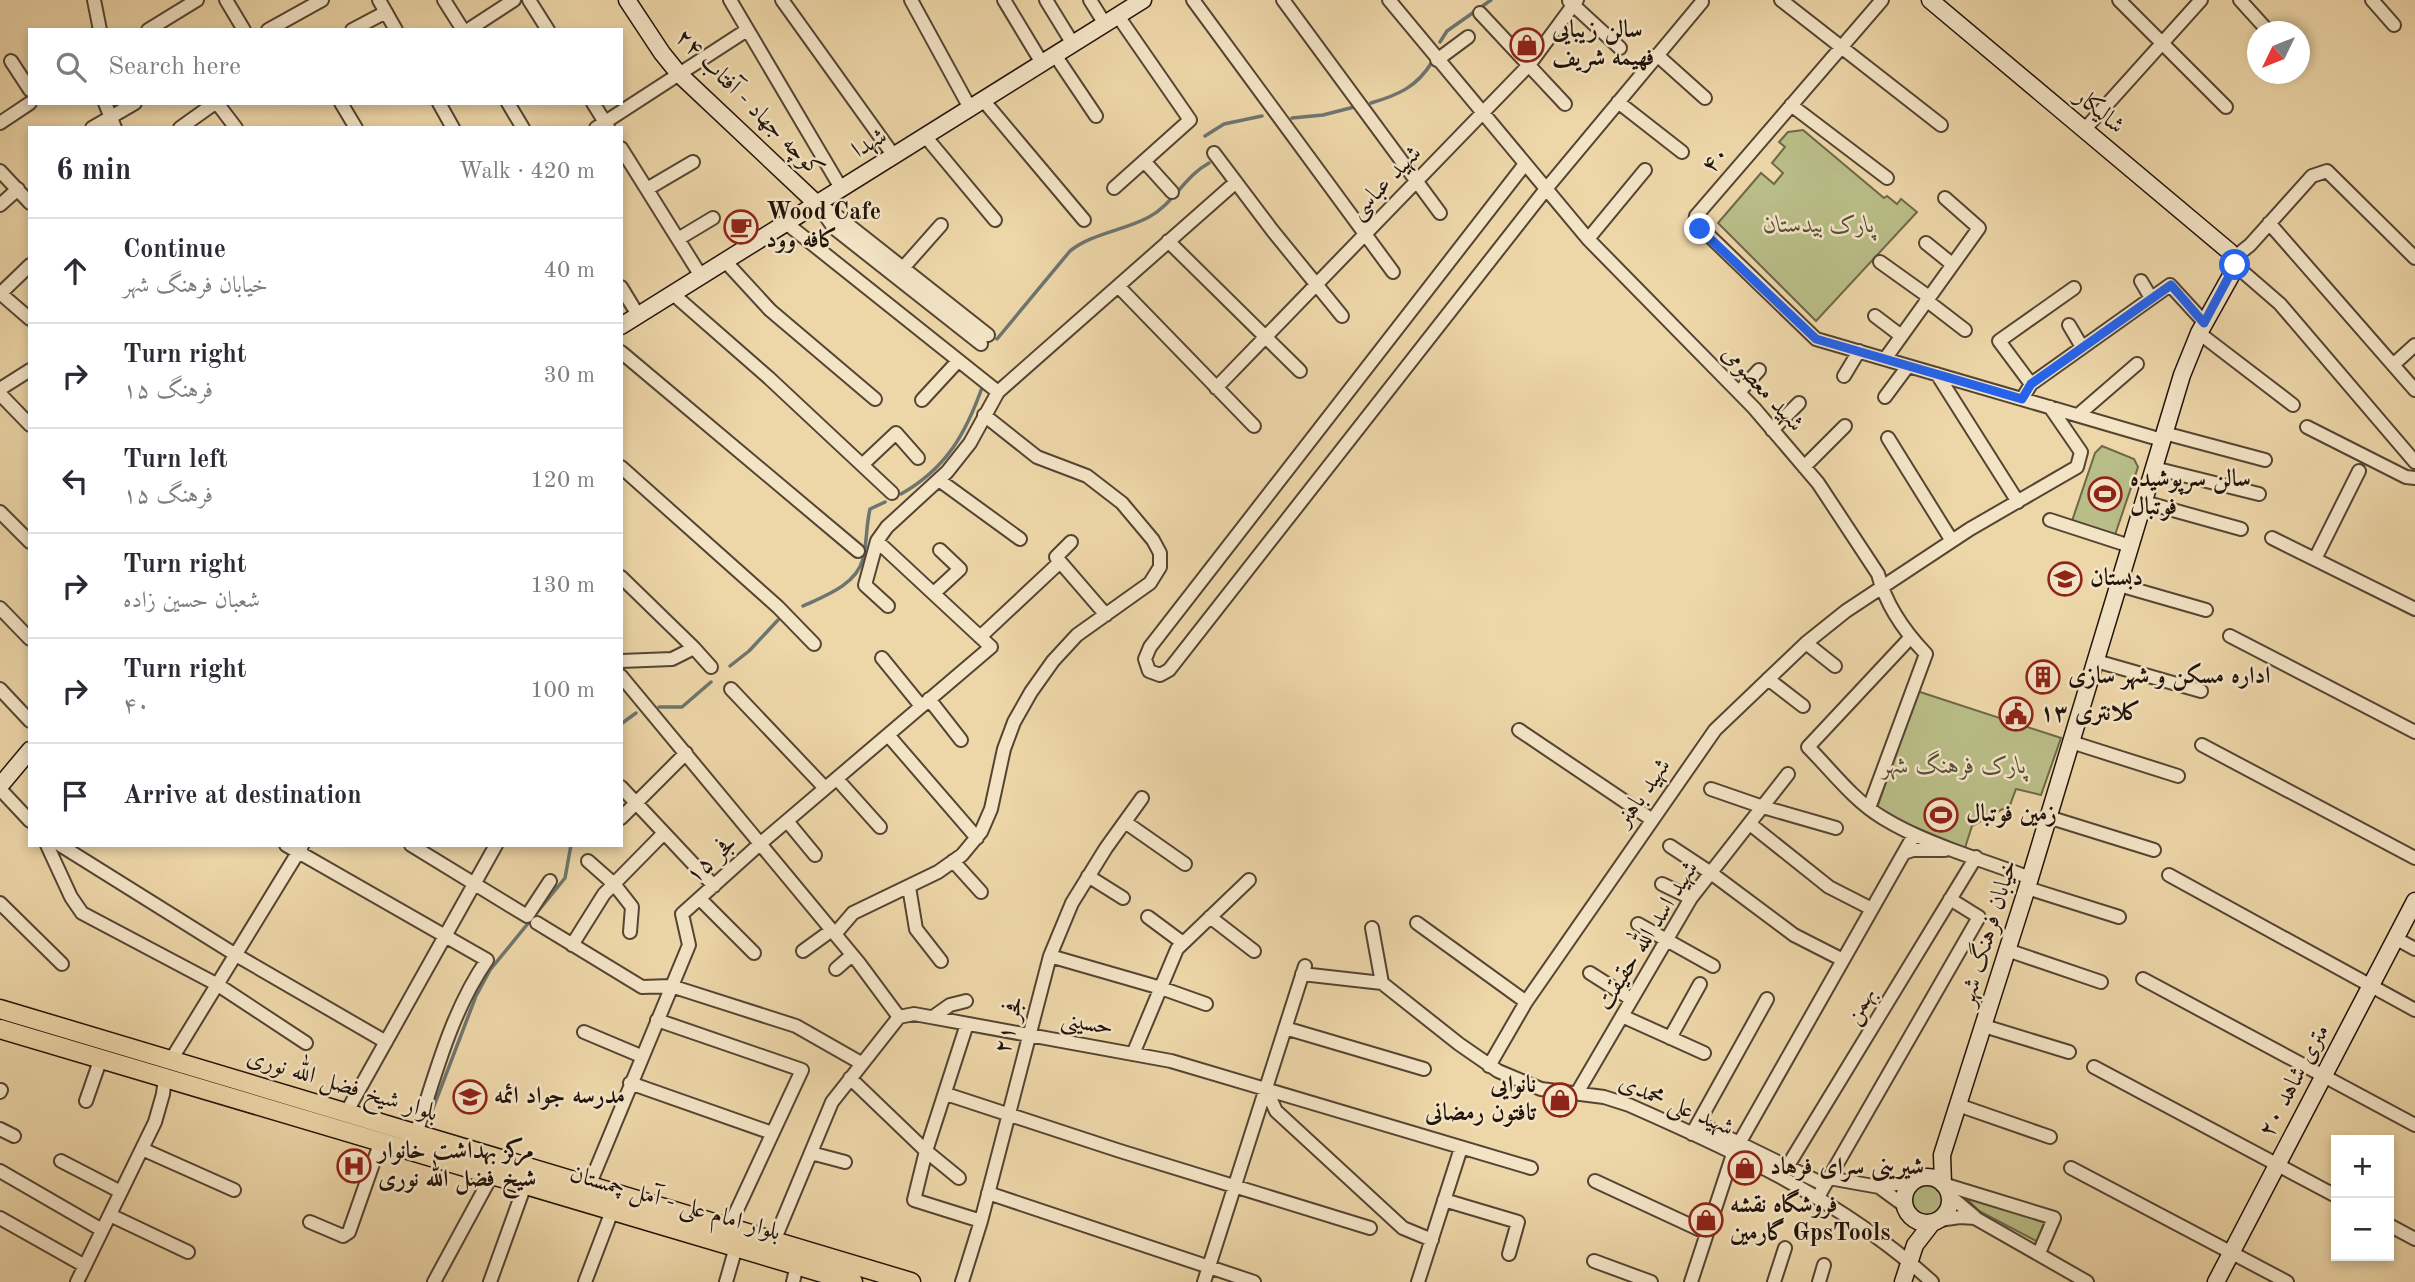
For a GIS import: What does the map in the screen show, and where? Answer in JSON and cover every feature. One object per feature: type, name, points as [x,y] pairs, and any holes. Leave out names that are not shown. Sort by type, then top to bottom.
[{"type":"main road","name":"کوچه جهاد - آفتاب ۲۴","points":[[627,0],[662,54],[680,74],[817,204]]},
{"type":"main road","name":"شهدا","points":[[623,325],[1143,0]]},
{"type":"main road","name":"شالیکار","points":[[1930,0],[2237,259]]},
{"type":"main road","name":"خیابان فرهنگ شهر","points":[[1947,1190],[1942,1155],[2028,883],[2182,375],[2237,259]]},
{"type":"main road","points":[[0,787],[28,752]]},
{"type":"main road","name":"۲۰ متری شاهد","points":[[2216,1282],[2415,901]]},
{"type":"main road","name":"بلوار شیخ فضل الله نوری","points":[[0,1009],[132,1049],[168,1069],[286,1105],[346,1113],[774,1241],[849,1275],[911,1282]]},
{"type":"main road","points":[[19,1035],[32,1032],[59,1041],[64,1040],[65,1035],[59,1027]]},
{"type":"main road","points":[[0,1029],[101,1058],[168,1069]]},
{"type":"main road","points":[[81,1052],[77,1048],[79,1042],[116,1052],[132,1049]]},
{"type":"main road","name":"بلوار امام علی - آمل چمستان","points":[[286,1105],[381,1141],[736,1247],[795,1273],[849,1275]]},
{"type":"main road","points":[[1915,1245],[1906,1192],[1942,1155]]},
{"type":"main road","points":[[1903,1282],[1915,1245],[1947,1212],[1947,1190],[1936,1178],[1919,1179]]},
{"type":"main road","points":[[1909,1212],[1926,1223],[1936,1221]]},
{"type":"main road","points":[[795,1273],[806,1282]]},
{"type":"street","points":[[94,0],[100,28]]},
{"type":"street","points":[[151,28],[197,0]]},
{"type":"street","points":[[226,0],[243,28]]},
{"type":"street","points":[[272,28],[322,0]]},
{"type":"street","points":[[444,0],[464,28]]},
{"type":"street","points":[[468,28],[514,0]]},
{"type":"street","points":[[529,0],[547,28]]},
{"type":"street","points":[[730,0],[841,188]]},
{"type":"street","points":[[782,0],[894,156]]},
{"type":"street","points":[[911,0],[977,104],[1084,220]]},
{"type":"street","points":[[1004,0],[1048,59],[1096,116]]},
{"type":"street","points":[[1046,0],[1073,44]]},
{"type":"street","points":[[1090,0],[1111,20],[1190,120],[1114,188]]},
{"type":"street","points":[[1193,0],[1393,272]]},
{"type":"street","points":[[1283,0],[1440,213]]},
{"type":"street","name":"شهید معصومی","points":[[1389,0],[1588,239],[1739,393],[1818,483],[1878,574],[1898,620],[1910,638],[1926,654],[1869,808]]},
{"type":"street","points":[[1782,0],[1941,125]]},
{"type":"street","name":"۴۰","points":[[1859,351],[1816,339],[1695,222],[1696,216],[1882,0]]},
{"type":"street","points":[[2119,0],[2226,107]]},
{"type":"street","points":[[2084,130],[2201,0]]},
{"type":"street","points":[[2240,0],[2259,21]]},
{"type":"street","points":[[2372,0],[2394,25]]},
{"type":"street","points":[[1573,2],[1620,48]]},
{"type":"street","name":"شهید عباسی","points":[[1216,388],[1529,65],[1573,2]]},
{"type":"street","points":[[1525,164],[1150,647],[1145,659],[1149,671],[1160,675],[1169,670],[1546,189],[1702,2]]},
{"type":"street","points":[[354,28],[382,6],[395,28]]},
{"type":"street","points":[[1480,13],[1565,104]]},
{"type":"street","points":[[594,105],[603,126],[747,30]]},
{"type":"street","points":[[1437,60],[1468,37]]},
{"type":"street","points":[[1657,55],[1705,98]]},
{"type":"street","points":[[11,61],[28,87]]},
{"type":"street","points":[[1618,102],[1682,152]]},
{"type":"street","points":[[0,123],[28,104]]},
{"type":"street","points":[[106,105],[113,122],[133,105]]},
{"type":"street","points":[[183,126],[213,105]]},
{"type":"street","points":[[218,105],[234,126]]},
{"type":"street","points":[[342,105],[355,126]]},
{"type":"street","points":[[440,105],[452,126]]},
{"type":"street","points":[[509,105],[522,126]]},
{"type":"street","points":[[1791,105],[1887,178]]},
{"type":"street","points":[[925,136],[995,220]]},
{"type":"street","points":[[623,151],[701,276]]},
{"type":"street","points":[[1214,153],[1342,316]]},
{"type":"street","points":[[1144,161],[1172,192]]},
{"type":"street","points":[[647,189],[693,162]]},
{"type":"street","points":[[1588,239],[1645,170]]},
{"type":"street","points":[[0,171],[28,202]]},
{"type":"street","points":[[2415,258],[2327,171],[2312,176],[2237,259],[2280,304],[2415,462]]},
{"type":"street","points":[[887,606],[865,585],[877,541],[887,527],[939,480],[970,443],[998,392],[1236,182]]},
{"type":"street","points":[[0,205],[18,189]]},
{"type":"street","points":[[1885,359],[1979,228],[1945,198]]},
{"type":"street","points":[[817,204],[841,219],[903,268],[934,300]]},
{"type":"street","points":[[817,204],[834,228],[985,340]]},
{"type":"street","points":[[678,239],[713,218]]},
{"type":"street","points":[[786,223],[998,392]]},
{"type":"street","points":[[2269,223],[2415,390]]},
{"type":"street","points":[[903,268],[940,225]]},
{"type":"street","points":[[1168,241],[1300,371]]},
{"type":"street","points":[[1926,243],[1952,264]]},
{"type":"street","points":[[725,261],[771,310],[875,398]]},
{"type":"street","points":[[1880,262],[1965,330]]},
{"type":"street","points":[[28,267],[0,293],[28,316]]},
{"type":"street","points":[[2141,281],[2151,298]]},
{"type":"street","points":[[2022,399],[2031,384],[2171,285],[2202,328],[2293,405]]},
{"type":"street","points":[[1118,286],[1254,426]]},
{"type":"street","points":[[2031,384],[1999,341],[2074,288]]},
{"type":"street","points":[[623,290],[638,315]]},
{"type":"street","points":[[673,294],[769,377],[892,493]]},
{"type":"street","points":[[1875,316],[1900,335]]},
{"type":"street","points":[[2068,325],[2082,347]]},
{"type":"street","points":[[2393,365],[2415,345]]},
{"type":"street","points":[[1844,376],[1859,351],[2078,415],[2265,460]]},
{"type":"street","points":[[623,354],[858,551]]},
{"type":"street","points":[[922,400],[957,361]]},
{"type":"street","points":[[2078,415],[2137,364]]},
{"type":"street","points":[[1885,397],[1908,366]]},
{"type":"street","points":[[1739,393],[1759,370]]},
{"type":"street","points":[[28,371],[0,391],[28,423]]},
{"type":"street","points":[[1937,374],[2018,502]]},
{"type":"street","points":[[1772,430],[1800,403]]},
{"type":"street","name":"شهید باهنر","points":[[1489,1066],[1526,1002],[1715,730],[1806,643],[1846,611],[1952,541],[2077,467],[2081,452],[2050,407]]},
{"type":"street","points":[[803,951],[834,932],[853,913],[938,872],[953,862],[976,838],[991,808],[1004,749],[1031,691],[1077,635],[1150,583],[1160,567],[1160,553],[1153,540],[1122,503],[1087,476],[1037,457],[984,415]]},
{"type":"street","points":[[1804,467],[1845,426]]},
{"type":"street","points":[[2307,427],[2406,477],[2415,478]]},
{"type":"street","points":[[862,465],[896,433],[918,458]]},
{"type":"street","points":[[1888,438],[1952,541]]},
{"type":"street","points":[[2154,468],[2259,494]]},
{"type":"street","points":[[623,469],[778,607],[814,644]]},
{"type":"street","points":[[2315,559],[2359,471]]},
{"type":"street","points":[[939,480],[1020,539]]},
{"type":"street","points":[[2144,502],[2241,529]]},
{"type":"street","points":[[0,512],[28,540]]},
{"type":"street","points":[[2050,520],[2130,546]]},
{"type":"street","points":[[2272,538],[2415,609]]},
{"type":"street","points":[[877,541],[980,637],[1060,562]]},
{"type":"street","points":[[1071,542],[1056,557],[1106,615]]},
{"type":"street","points":[[934,593],[960,569],[940,550]]},
{"type":"street","points":[[623,579],[711,667]]},
{"type":"street","points":[[2119,585],[2207,610]]},
{"type":"street","points":[[0,608],[28,637]]},
{"type":"street","points":[[2230,636],[2415,732]]},
{"type":"street","name":"فجر ۱۵","points":[[589,1186],[689,945],[682,914],[991,647],[980,637]]},
{"type":"street","points":[[1910,638],[1808,747],[1869,808],[1914,835],[1976,857],[2028,883],[2119,917]]},
{"type":"street","points":[[1806,643],[1835,666]]},
{"type":"street","points":[[623,661],[672,659],[694,648]]},
{"type":"street","points":[[882,659],[961,740]]},
{"type":"street","points":[[2096,661],[2201,691]]},
{"type":"street","points":[[623,678],[834,932],[899,1017],[832,1102],[774,1241]]},
{"type":"street","points":[[1769,679],[1803,706]]},
{"type":"street","points":[[0,689],[28,719]]},
{"type":"street","points":[[731,689],[825,788]]},
{"type":"street","points":[[1519,730],[1651,819]]},
{"type":"street","points":[[888,735],[976,838]]},
{"type":"street","points":[[2071,742],[2178,776]]},
{"type":"street","points":[[2202,745],[2415,858]]},
{"type":"street","points":[[623,816],[686,753]]},
{"type":"street","name":"شهید اسد الله حقیقت","points":[[1577,1093],[1691,898],[1788,774]]},
{"type":"street","points":[[836,779],[880,827]]},
{"type":"street","points":[[0,787],[28,819]]},
{"type":"street","points":[[623,789],[714,886]]},
{"type":"street","points":[[1711,789],[1836,828]]},
{"type":"street","name":"فجر ۲۱","points":[[962,1282],[981,1221],[1050,956],[1072,903],[1142,798]]},
{"type":"street","points":[[2048,817],[2154,850]]},
{"type":"street","points":[[787,821],[815,855]]},
{"type":"street","points":[[1125,822],[1185,864]]},
{"type":"street","points":[[1750,824],[1829,887],[1872,909]]},
{"type":"street","points":[[572,945],[604,894],[664,833]]},
{"type":"street","points":[[1691,1282],[1736,1148],[1914,835]]},
{"type":"street","points":[[1670,846],[1794,935],[1843,960]]},
{"type":"street","points":[[48,847],[82,914],[218,985],[306,1043]]},
{"type":"street","points":[[63,847],[236,955],[386,1042]]},
{"type":"street","points":[[414,847],[642,987],[671,986],[796,1026],[861,1063]]},
{"type":"street","points":[[346,1113],[495,847]]},
{"type":"street","points":[[80,1281],[160,1108],[168,1069],[300,849],[487,960],[473,980],[446,1042],[416,1134]]},
{"type":"street","points":[[1904,853],[1928,849],[1955,850]]},
{"type":"street","name":"بهمن","points":[[1785,1172],[1976,857]]},
{"type":"street","points":[[588,861],[614,884],[632,907],[630,932]]},
{"type":"street","points":[[953,862],[981,892]]},
{"type":"street","points":[[2169,875],[2415,1010]]},
{"type":"street","points":[[1088,876],[1123,898]]},
{"type":"street","points":[[1133,1054],[1177,949],[1249,880]]},
{"type":"street","points":[[532,919],[550,881]]},
{"type":"street","points":[[1662,884],[1691,898]]},
{"type":"street","points":[[909,887],[916,929],[941,961]]},
{"type":"street","points":[[700,899],[754,953]]},
{"type":"street","points":[[1818,1198],[1979,917],[1950,899]]},
{"type":"street","points":[[0,903],[62,964]]},
{"type":"street","points":[[1148,917],[1183,943]]},
{"type":"street","points":[[1210,917],[1254,951]]},
{"type":"street","points":[[1417,923],[1526,1002]]},
{"type":"street","points":[[1638,924],[1713,966]]},
{"type":"street","points":[[1204,1282],[1304,969],[1381,983],[1372,928]]},
{"type":"street","points":[[2395,938],[2415,949]]},
{"type":"street","points":[[2007,950],[2101,982]]},
{"type":"street","points":[[836,969],[852,955]]},
{"type":"street","points":[[1050,956],[1206,1004]]},
{"type":"street","points":[[1590,973],[1631,999]]},
{"type":"street","points":[[2144,979],[2415,1125]]},
{"type":"street","name":"شهید علی محمدی","points":[[1381,983],[1489,1066],[1541,1089],[1604,1097],[1629,1105],[1695,1129],[1785,1172],[1910,1262],[1932,1282]]},
{"type":"street","points":[[1670,1038],[1700,984]]},
{"type":"street","points":[[1695,1129],[1767,999]]},
{"type":"street","points":[[933,1017],[950,1005],[966,1000]]},
{"type":"street","name":"حسینی","points":[[899,1017],[914,1014],[933,1017],[1171,1061],[1531,1168]]},
{"type":"street","points":[[1622,1016],[1704,1053]]},
{"type":"street","points":[[657,1020],[802,1070],[729,1227]]},
{"type":"street","points":[[967,1024],[926,1151],[914,1199],[981,1221]]},
{"type":"street","points":[[1984,1026],[2069,1052]]},
{"type":"street","points":[[1285,1028],[1424,1069]]},
{"type":"street","points":[[584,1032],[641,1056]]},
{"type":"street","points":[[86,1101],[101,1058]]},
{"type":"street","points":[[2094,1067],[2331,1193]]},
{"type":"street","points":[[850,1078],[926,1151],[959,1178]]},
{"type":"street","points":[[630,1083],[772,1133]]},
{"type":"street","points":[[1266,1089],[1276,1111],[1403,1228],[1432,1240]]},
{"type":"street","points":[[946,1094],[1370,1228]]},
{"type":"street","points":[[1958,1105],[2050,1137]]},
{"type":"street","points":[[0,1129],[14,1136]]},
{"type":"street","points":[[310,1222],[342,1236],[349,1232],[381,1141]]},
{"type":"street","points":[[1418,1282],[1461,1148]]},
{"type":"street","points":[[142,1149],[234,1190]]},
{"type":"street","points":[[811,1153],[845,1162]]},
{"type":"street","points":[[61,1161],[121,1192]]},
{"type":"street","points":[[2071,1168],[2287,1282]]},
{"type":"street","points":[[0,1171],[102,1230]]},
{"type":"street","points":[[1785,1172],[1827,1182],[1879,1187],[1919,1179]]},
{"type":"street","points":[[434,1282],[492,1175]]},
{"type":"street","points":[[1595,1181],[1707,1233]]},
{"type":"street","points":[[490,1282],[525,1185]]},
{"type":"street","points":[[1879,1187],[1909,1212]]},
{"type":"street","points":[[1947,1190],[1975,1218],[2087,1282]]},
{"type":"street","points":[[1947,1190],[2054,1218],[2039,1253]]},
{"type":"street","points":[[988,1193],[1254,1282]]},
{"type":"street","points":[[1444,1200],[1518,1222],[1509,1254]]},
{"type":"street","points":[[585,1282],[612,1211]]},
{"type":"street","points":[[110,1215],[188,1252]]},
{"type":"street","points":[[1936,1221],[1960,1217],[1975,1218]]},
{"type":"street","points":[[0,1218],[85,1266]]},
{"type":"street","points":[[2394,1228],[2415,1239]]},
{"type":"street","points":[[726,1282],[736,1247]]},
{"type":"street","points":[[1774,1282],[1784,1248]]},
{"type":"street","points":[[1594,1261],[1651,1282]]},
{"type":"street","points":[[1819,1282],[1824,1265]]},
{"type":"green space","name":"پارک بیدستان","points":[[1803,130],[1884,198],[1887,196],[1897,204],[1901,199],[1917,212],[1816,321],[1718,223],[1761,173],[1774,184],[1783,173],[1772,163],[1785,147],[1779,142],[1788,132]]},
{"type":"green space","name":"سالن سرپوشیده فوتبال","points":[[2102,446],[2134,459],[2138,467],[2115,535],[2093,532],[2072,521],[2095,453]]},
{"type":"green space","name":"پارک فرهنگ شهر","points":[[1917,691],[2061,738],[2041,795],[2016,789],[2010,805],[1972,826],[1965,848],[1876,811]]},
{"type":"green space","points":[[1927,1177],[1943,1184],[1950,1200],[1943,1216],[1927,1223],[1911,1216],[1904,1200],[1911,1184]]},
{"type":"green space","points":[[1970,1193],[2052,1219],[2042,1244],[1979,1211],[1968,1200]]},
{"type":"waterway","points":[[1440,42],[1447,31],[1491,0]]},
{"type":"waterway","points":[[1371,103],[1406,89],[1420,78],[1432,62]]},
{"type":"waterway","points":[[1292,118],[1323,115],[1358,106]]},
{"type":"waterway","points":[[1205,136],[1224,124],[1262,116]]},
{"type":"waterway","points":[[997,339],[1070,251],[1088,240],[1149,217],[1209,163]]},
{"type":"waterway","points":[[901,494],[931,473],[953,448],[962,434],[983,385]]},
{"type":"waterway","points":[[803,606],[839,589],[854,576],[863,559],[870,509],[885,502]]},
{"type":"waterway","points":[[730,666],[749,651],[778,620]]},
{"type":"waterway","points":[[659,707],[682,707],[711,682]]},
{"type":"waterway","points":[[623,723],[636,713]]},
{"type":"waterway","points":[[429,1119],[476,996],[490,970],[565,878],[571,847]]},
{"type":"place","name":"سالن زیبایی فهیمه شریف","points":[[1527,45]]},
{"type":"place","name":"Wood Cafe کافه وود","points":[[741,227]]},
{"type":"place","name":"سالن سرپوشیده فوتبال","points":[[2105,494]]},
{"type":"place","name":"دبستان","points":[[2065,579]]},
{"type":"place","name":"اداره مسکن و شهر سازی","points":[[2043,677]]},
{"type":"place","name":"کلانتری ۱۳","points":[[2016,714]]},
{"type":"place","name":"زمین فوتبال","points":[[1941,815]]},
{"type":"place","name":"مدرسه جواد ائمه","points":[[470,1097]]},
{"type":"place","name":"نانوایی تافتون رمضانی","points":[[1560,1100]]},
{"type":"place","name":"مرکز بهداشت خانوار شیخ فضل الله نوری","points":[[354,1166]]},
{"type":"place","name":"شیرینی سرای فرهاد","points":[[1745,1168]]},
{"type":"place","name":"فروشگاه نقشه گارمین GpsTools","points":[[1706,1220]]},
{"type":"route","points":[[1700,229],[1816,339],[2022,399],[2031,384],[2171,285],[2204,323],[2235,265]]}]
